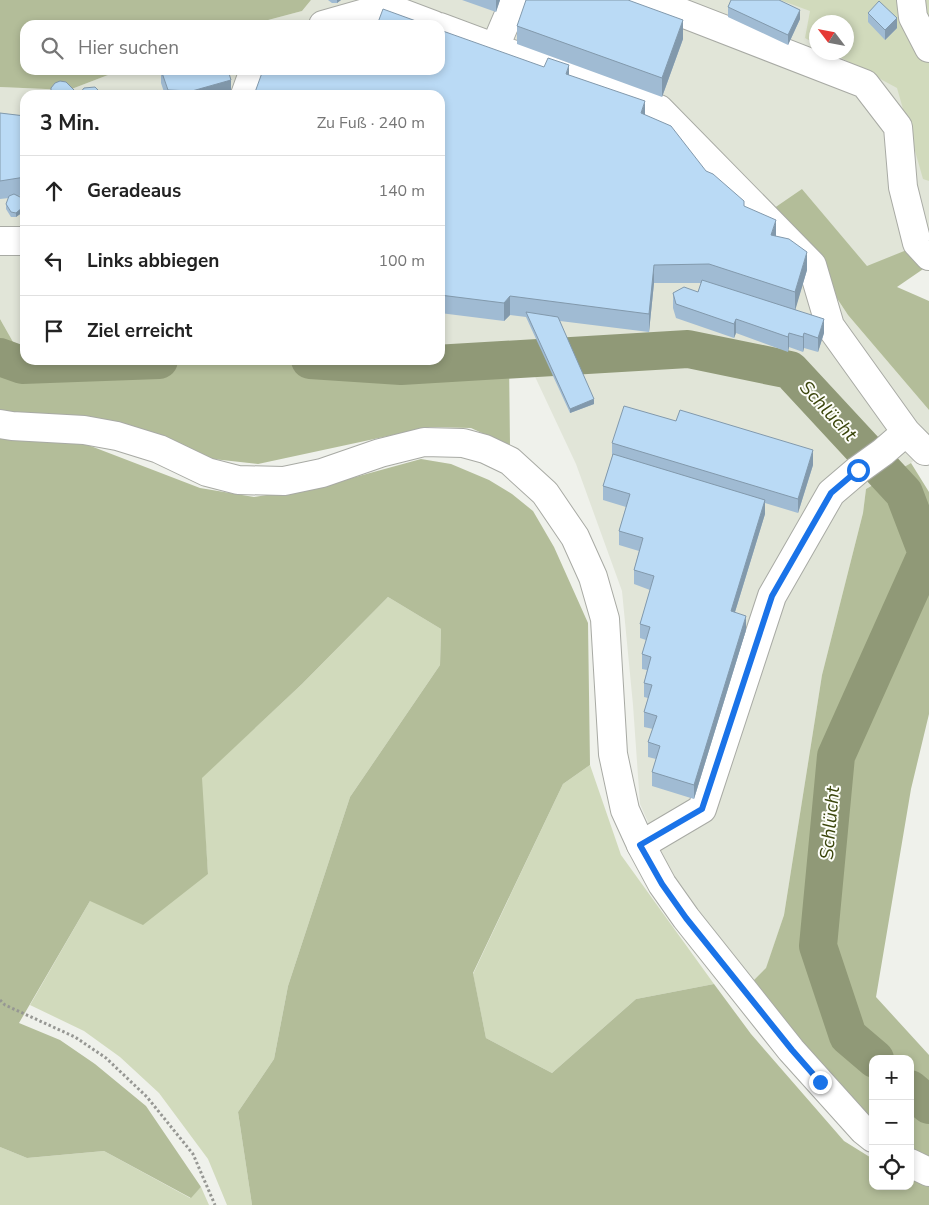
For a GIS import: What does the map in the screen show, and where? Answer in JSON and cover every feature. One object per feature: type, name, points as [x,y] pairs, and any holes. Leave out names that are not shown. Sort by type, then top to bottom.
[{"type":"main road","points":[[495,47],[515,0]]},
{"type":"main road","points":[[631,0],[682,13],[864,84],[898,127],[903,187],[917,243],[929,256]]},
{"type":"main road","points":[[911,0],[913,17],[929,48]]},
{"type":"main road","points":[[340,20],[386,7],[421,20]]},
{"type":"main road","points":[[445,29],[659,109],[812,265],[830,326],[906,432],[924,451]]},
{"type":"main road","points":[[247,90],[252,75]]},
{"type":"main road","points":[[0,241],[20,241]]},
{"type":"main road","points":[[0,424],[84,430],[117,436],[159,449],[206,472],[238,480],[284,481],[322,473],[380,453],[424,442],[463,443],[485,449],[510,462],[545,493],[575,536],[593,577],[605,619],[613,754],[625,810],[640,845],[662,884],[705,941],[792,1050],[869,1135]]},
{"type":"main road","points":[[640,845],[702,809],[772,596],[831,493],[906,432]]},
{"type":"main road","points":[[914,1165],[929,1172]]},
{"type":"path","points":[[0,1000],[5,1005],[75,1038],[106,1058],[147,1097],[193,1154],[215,1205]]},
{"type":"shaded area","points":[[311,0],[821,0],[845,15],[809,15],[809,60],[854,60],[854,20],[929,67],[929,241],[867,267],[802,189],[809,256],[848,315],[929,410],[929,447],[911,463],[866,489],[863,513],[822,675],[784,915],[766,969],[751,983],[673,879],[640,804],[622,591],[576,464],[522,349],[445,349],[445,90],[69,90],[108,75],[445,75],[445,20],[268,20],[302,11]]},
{"type":"shaded area","points":[[0,87],[69,90],[20,90],[20,349],[17,349],[0,319]]},
{"type":"green space","points":[[0,0],[311,0],[302,11],[268,20],[20,20],[20,75],[108,75],[69,90],[0,87]]},
{"type":"green space","points":[[780,0],[929,0],[929,181],[923,179],[897,88],[845,60],[854,60],[854,15],[809,15],[810,11]]},
{"type":"green space","points":[[809,16],[809,40],[805,38]]},
{"type":"green space","points":[[802,189],[867,266],[929,241],[929,265],[897,287],[929,301],[929,410],[848,315],[809,256],[767,213]]},
{"type":"green space","points":[[0,319],[17,349],[20,349],[20,365],[445,365],[445,355],[509,360],[510,446],[471,428],[430,427],[258,464],[213,459],[102,422],[0,414]]},
{"type":"green space","points":[[0,434],[88,445],[200,488],[254,497],[319,487],[421,459],[451,464],[489,480],[512,494],[533,511],[554,547],[588,623],[590,765],[563,784],[473,973],[486,1038],[552,1073],[636,999],[714,984],[751,1034],[844,1141],[869,1157],[869,1190],[914,1190],[914,1180],[929,1186],[929,1205],[252,1205],[238,1112],[274,1059],[288,986],[350,797],[440,665],[441,629],[388,597],[302,684],[202,778],[208,874],[143,925],[90,901],[19,1023],[60,1040],[95,1064],[146,1106],[201,1187],[191,1198],[104,1151],[27,1158],[0,1147]]},
{"type":"green space","points":[[911,463],[929,492],[929,714],[911,789],[876,997],[929,1055],[929,1159],[914,1151],[914,1055],[869,1055],[869,1117],[854,1104],[751,983],[766,968],[784,915],[822,675],[863,513],[866,489]]},
{"type":"green space","points":[[388,597],[441,629],[440,665],[350,797],[288,986],[274,1059],[238,1112],[252,1205],[227,1205],[208,1159],[159,1093],[120,1057],[84,1031],[30,1005],[90,901],[208,874],[201,778],[302,684]]},
{"type":"green space","points":[[590,765],[621,855],[714,984],[636,999],[552,1073],[486,1038],[473,974],[563,784]]},
{"type":"green space","points":[[0,1147],[27,1158],[104,1151],[190,1198],[201,1187],[209,1205],[0,1205]]},
{"type":"building","points":[[526,0],[628,0],[683,20],[662,78],[517,26]]},
{"type":"building","points":[[731,0],[779,0],[800,10],[788,35],[728,7]]},
{"type":"building","points":[[879,1],[897,18],[885,30],[868,13]]},
{"type":"building","points":[[383,9],[413,20],[379,20]]},
{"type":"building","points":[[445,32],[544,67],[548,58],[569,65],[566,74],[645,101],[641,113],[671,126],[706,171],[713,174],[744,201],[744,206],[776,220],[771,235],[789,239],[807,252],[795,292],[709,264],[654,265],[649,314],[510,296],[504,303],[445,296],[445,90],[256,90],[261,75],[445,75]]},
{"type":"building","points":[[163,75],[230,75],[231,80],[196,90],[168,90]]},
{"type":"building","points":[[60,81],[66,82],[74,90],[51,90],[55,83]]},
{"type":"building","points":[[95,87],[98,90],[83,90],[84,88]]},
{"type":"building","points":[[0,113],[20,115],[20,178],[0,181]]},
{"type":"building","points":[[14,194],[20,197],[20,210],[16,213],[11,212],[6,204],[9,196]]},
{"type":"building","points":[[702,280],[824,319],[818,338],[804,333],[803,337],[789,333],[788,337],[736,319],[734,324],[676,304],[673,293],[684,287],[698,292]]},
{"type":"building","points":[[526,312],[558,317],[594,399],[570,409]]},
{"type":"building","points":[[624,406],[676,421],[680,410],[813,450],[798,499],[612,443]]},
{"type":"building","points":[[613,454],[765,500],[731,611],[746,616],[694,785],[652,772],[660,746],[648,742],[657,716],[644,712],[652,685],[644,683],[651,657],[642,654],[650,627],[640,624],[654,576],[634,570],[643,538],[619,531],[630,494],[603,486]]},
{"type":"waterway","name":"Schlücht","points":[[445,363],[688,349],[790,370],[904,493],[927,553],[836,756],[818,946],[848,1036],[870,1055]]},
{"type":"waterway","name":"Schlücht","points":[[0,357],[20,364]]},
{"type":"waterway","name":"Schlücht","points":[[386,365],[418,365]]},
{"type":"waterway","name":"Schlücht","points":[[914,1092],[929,1105]]},
{"type":"route","points":[[820,1082],[686,918],[662,884],[640,845],[702,809],[772,596],[831,493],[858,470]]}]
